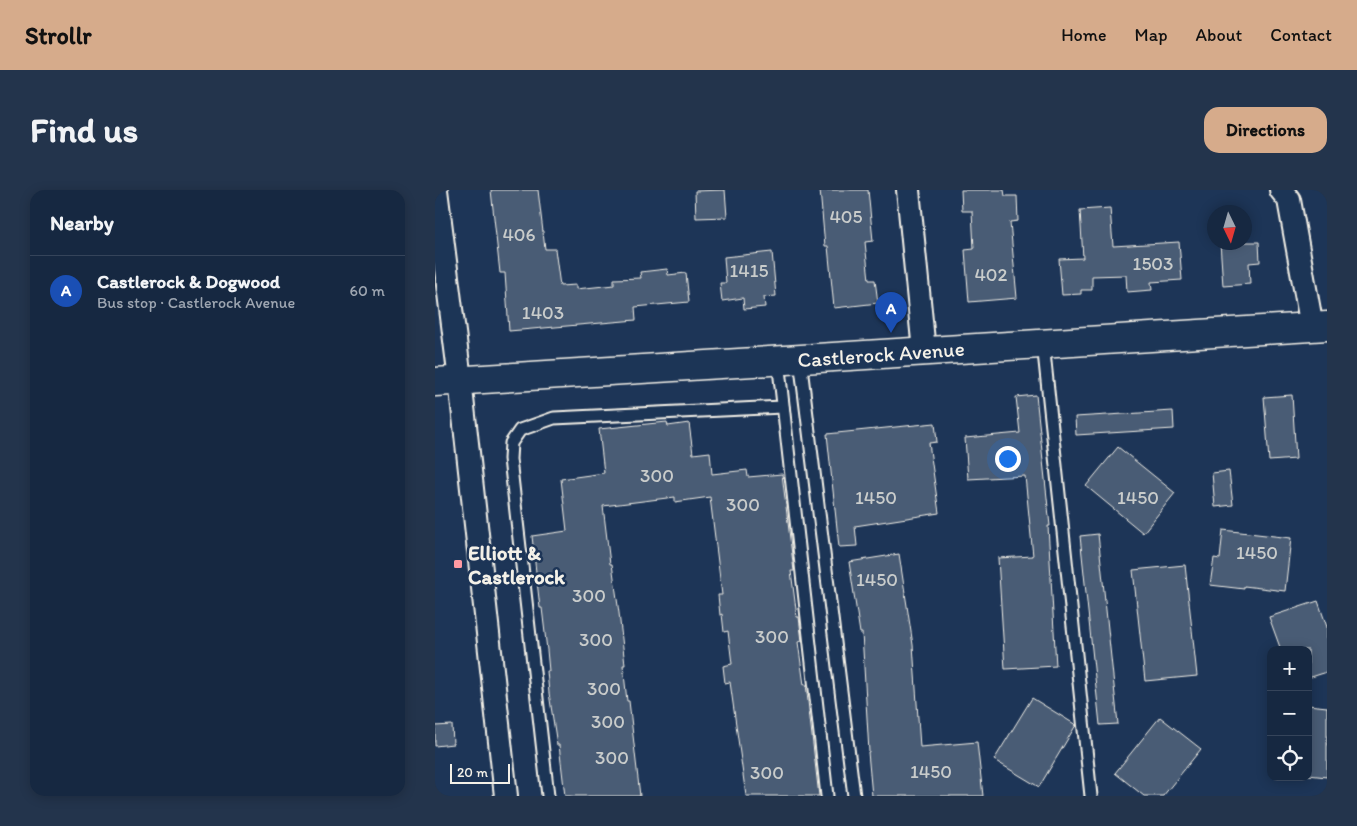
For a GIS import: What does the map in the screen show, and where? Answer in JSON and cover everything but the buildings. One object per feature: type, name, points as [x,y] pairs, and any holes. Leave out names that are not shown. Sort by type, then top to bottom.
[{"type":"street","points":[[436,190],[447,381],[506,796]]},
{"type":"street","points":[[909,190],[924,351]]},
{"type":"street","points":[[1281,190],[1289,200],[1319,326]]},
{"type":"street","name":"Castlerock Avenue","points":[[447,381],[1319,326]]},
{"type":"lane","points":[[1043,344],[1091,796]]},
{"type":"lane","points":[[789,359],[783,407],[827,796]]},
{"type":"lane","points":[[789,359],[854,796]]},
{"type":"lane","points":[[548,796],[509,459],[511,443],[520,430],[553,418],[783,407]]},
{"type":"place","name":"Castlerock & Dogwood","points":[[891,333]]},
{"type":"place","name":"Elliott & Castlerock","points":[[458,564]]}]
